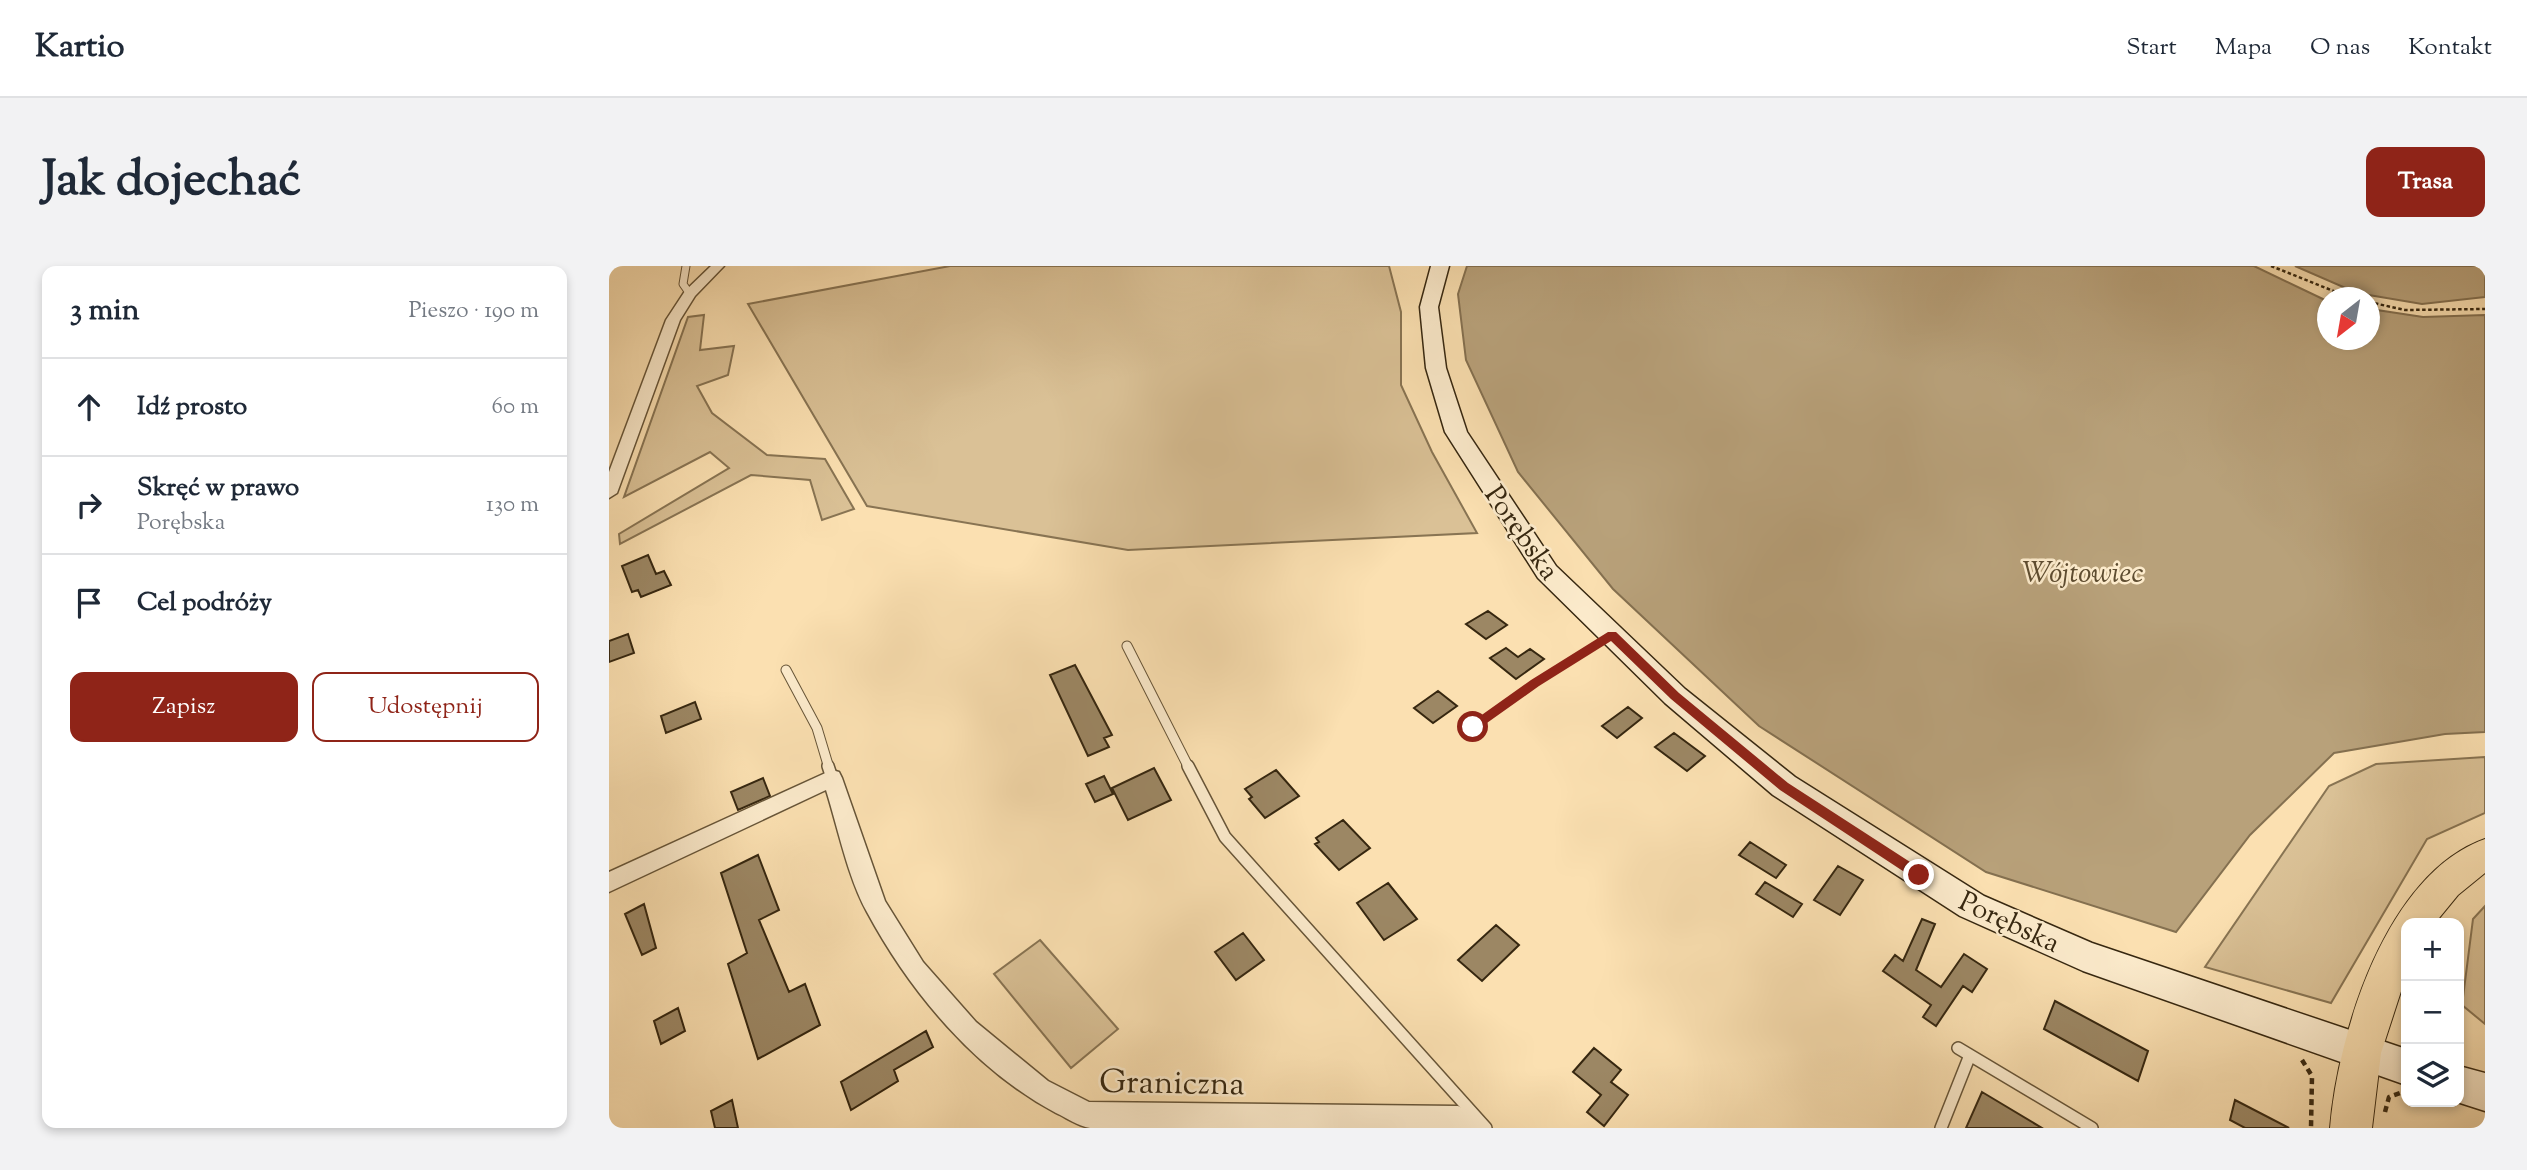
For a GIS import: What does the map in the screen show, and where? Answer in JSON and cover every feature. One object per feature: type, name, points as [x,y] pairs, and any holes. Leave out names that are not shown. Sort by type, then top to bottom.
[{"type":"main road","points":[[2417,918],[2429,900],[2461,869],[2485,854]]},
{"type":"main road","points":[[2367,1124],[2352,1096],[2373,1005],[2401,947]]},
{"type":"street","name":"Porębska","points":[[1440,266],[1429,307],[1436,368],[1456,432],[1546,572],[1675,696],[1784,786],[1919,875],[1972,906],[2083,955],[2401,1066]]},
{"type":"street","points":[[609,493],[673,320],[690,294],[713,271]]},
{"type":"street","points":[[609,882],[832,778]]},
{"type":"street","name":"Graniczna","points":[[832,778],[875,905],[915,970],[967,1030],[1039,1090],[1087,1115],[1458,1119],[1475,1128]]},
{"type":"street","points":[[2464,1086],[2485,1092]]},
{"type":"lane","points":[[686,266],[683,284],[690,294]]},
{"type":"lane","points":[[1127,646],[1225,837],[1486,1128]]},
{"type":"lane","points":[[786,670],[817,728],[832,778]]},
{"type":"lane","points":[[1941,1128],[1964,1052],[2092,1128]]},
{"type":"path","points":[[2271,266],[2324,287]]},
{"type":"path","points":[[2380,304],[2405,310],[2485,309]]},
{"type":"path","points":[[1473,727],[1535,683],[1612,635]]},
{"type":"path","points":[[2367,1124],[2389,1097],[2401,1093]]},
{"type":"shaded area","points":[[950,266],[1389,266],[1401,312],[1401,385],[1432,452],[1477,533],[1128,550],[867,506],[748,304]]},
{"type":"shaded area","points":[[704,315],[700,350],[734,346],[728,375],[697,386],[712,413],[767,455],[825,459],[854,509],[822,520],[810,480],[751,475],[620,544],[619,534],[729,468],[710,452],[624,497],[688,317]]},
{"type":"shaded area","points":[[2485,757],[2485,813],[2427,839],[2331,1003],[2205,967],[2329,786],[2376,764]]},
{"type":"shaded area","points":[[2485,906],[2485,1024],[2464,1007],[2473,919]]},
{"type":"shaded area","points":[[1040,940],[1118,1029],[1071,1068],[994,974]]},
{"type":"water","name":"Wójtowiec","points":[[1467,266],[2254,266],[2317,296],[2317,350],[2380,350],[2380,311],[2423,317],[2485,315],[2485,732],[2445,734],[2334,753],[2250,835],[2176,932],[1986,872],[1759,726],[1613,589],[1518,472],[1466,360],[1458,294]]},
{"type":"water","points":[[2295,266],[2485,266],[2485,297],[2422,304],[2380,297],[2380,287],[2343,287]]},
{"type":"building","points":[[648,555],[656,574],[664,571],[671,585],[641,597],[638,590],[632,592],[622,566]]},
{"type":"building","points":[[1488,611],[1507,625],[1486,639],[1466,624]]},
{"type":"building","points":[[628,634],[634,653],[609,662],[609,641]]},
{"type":"building","points":[[1506,648],[1518,657],[1530,649],[1544,659],[1516,679],[1490,658]]},
{"type":"building","points":[[1075,665],[1112,735],[1104,738],[1109,747],[1088,756],[1050,675]]},
{"type":"building","points":[[1438,691],[1457,706],[1433,723],[1414,708]]},
{"type":"building","points":[[695,702],[701,719],[666,733],[661,716]]},
{"type":"building","points":[[1628,707],[1642,718],[1617,738],[1602,726]]},
{"type":"building","points":[[1674,733],[1705,756],[1687,771],[1655,747]]},
{"type":"building","points":[[1154,768],[1171,800],[1128,820],[1112,788]]},
{"type":"building","points":[[1276,770],[1299,796],[1265,818],[1249,799],[1252,797],[1245,789]]},
{"type":"building","points":[[1104,776],[1113,794],[1095,802],[1086,784]]},
{"type":"building","points":[[763,778],[770,796],[738,810],[731,792]]},
{"type":"building","points":[[1343,820],[1370,848],[1339,870],[1315,844],[1319,842],[1316,838]]},
{"type":"building","points":[[1750,842],[1786,865],[1776,878],[1739,855]]},
{"type":"building","points":[[758,855],[779,910],[759,920],[789,992],[805,984],[820,1025],[758,1059],[728,964],[747,953],[721,873]]},
{"type":"building","points":[[1838,866],[1863,880],[1840,915],[1814,900]]},
{"type":"building","points":[[1765,882],[1802,904],[1793,917],[1756,894]]},
{"type":"building","points":[[1388,883],[1417,919],[1384,940],[1357,903]]},
{"type":"building","points":[[644,904],[656,948],[642,955],[625,914]]},
{"type":"building","points":[[1922,919],[1935,924],[1916,970],[1941,987],[1964,954],[1987,969],[1972,992],[1963,986],[1936,1026],[1923,1017],[1931,1005],[1883,971],[1895,955],[1903,961]]},
{"type":"building","points":[[1496,925],[1519,945],[1482,981],[1458,960]]},
{"type":"building","points":[[1243,933],[1264,960],[1236,980],[1215,952]]},
{"type":"building","points":[[2055,1001],[2148,1051],[2138,1081],[2044,1029]]},
{"type":"building","points":[[678,1008],[685,1031],[661,1044],[654,1021]]},
{"type":"building","points":[[926,1031],[933,1047],[894,1070],[898,1081],[851,1110],[841,1082]]},
{"type":"building","points":[[1594,1048],[1621,1070],[1611,1082],[1628,1095],[1604,1126],[1587,1112],[1601,1095],[1573,1072]]},
{"type":"building","points":[[1982,1092],[2042,1128],[1966,1128]]},
{"type":"building","points":[[732,1100],[738,1128],[715,1128],[711,1111]]},
{"type":"building","points":[[2235,1100],[2289,1128],[2245,1128],[2230,1120]]},
{"type":"route","points":[[1473,727],[1535,683],[1612,635],[1675,696],[1784,786],[1919,875]]}]
